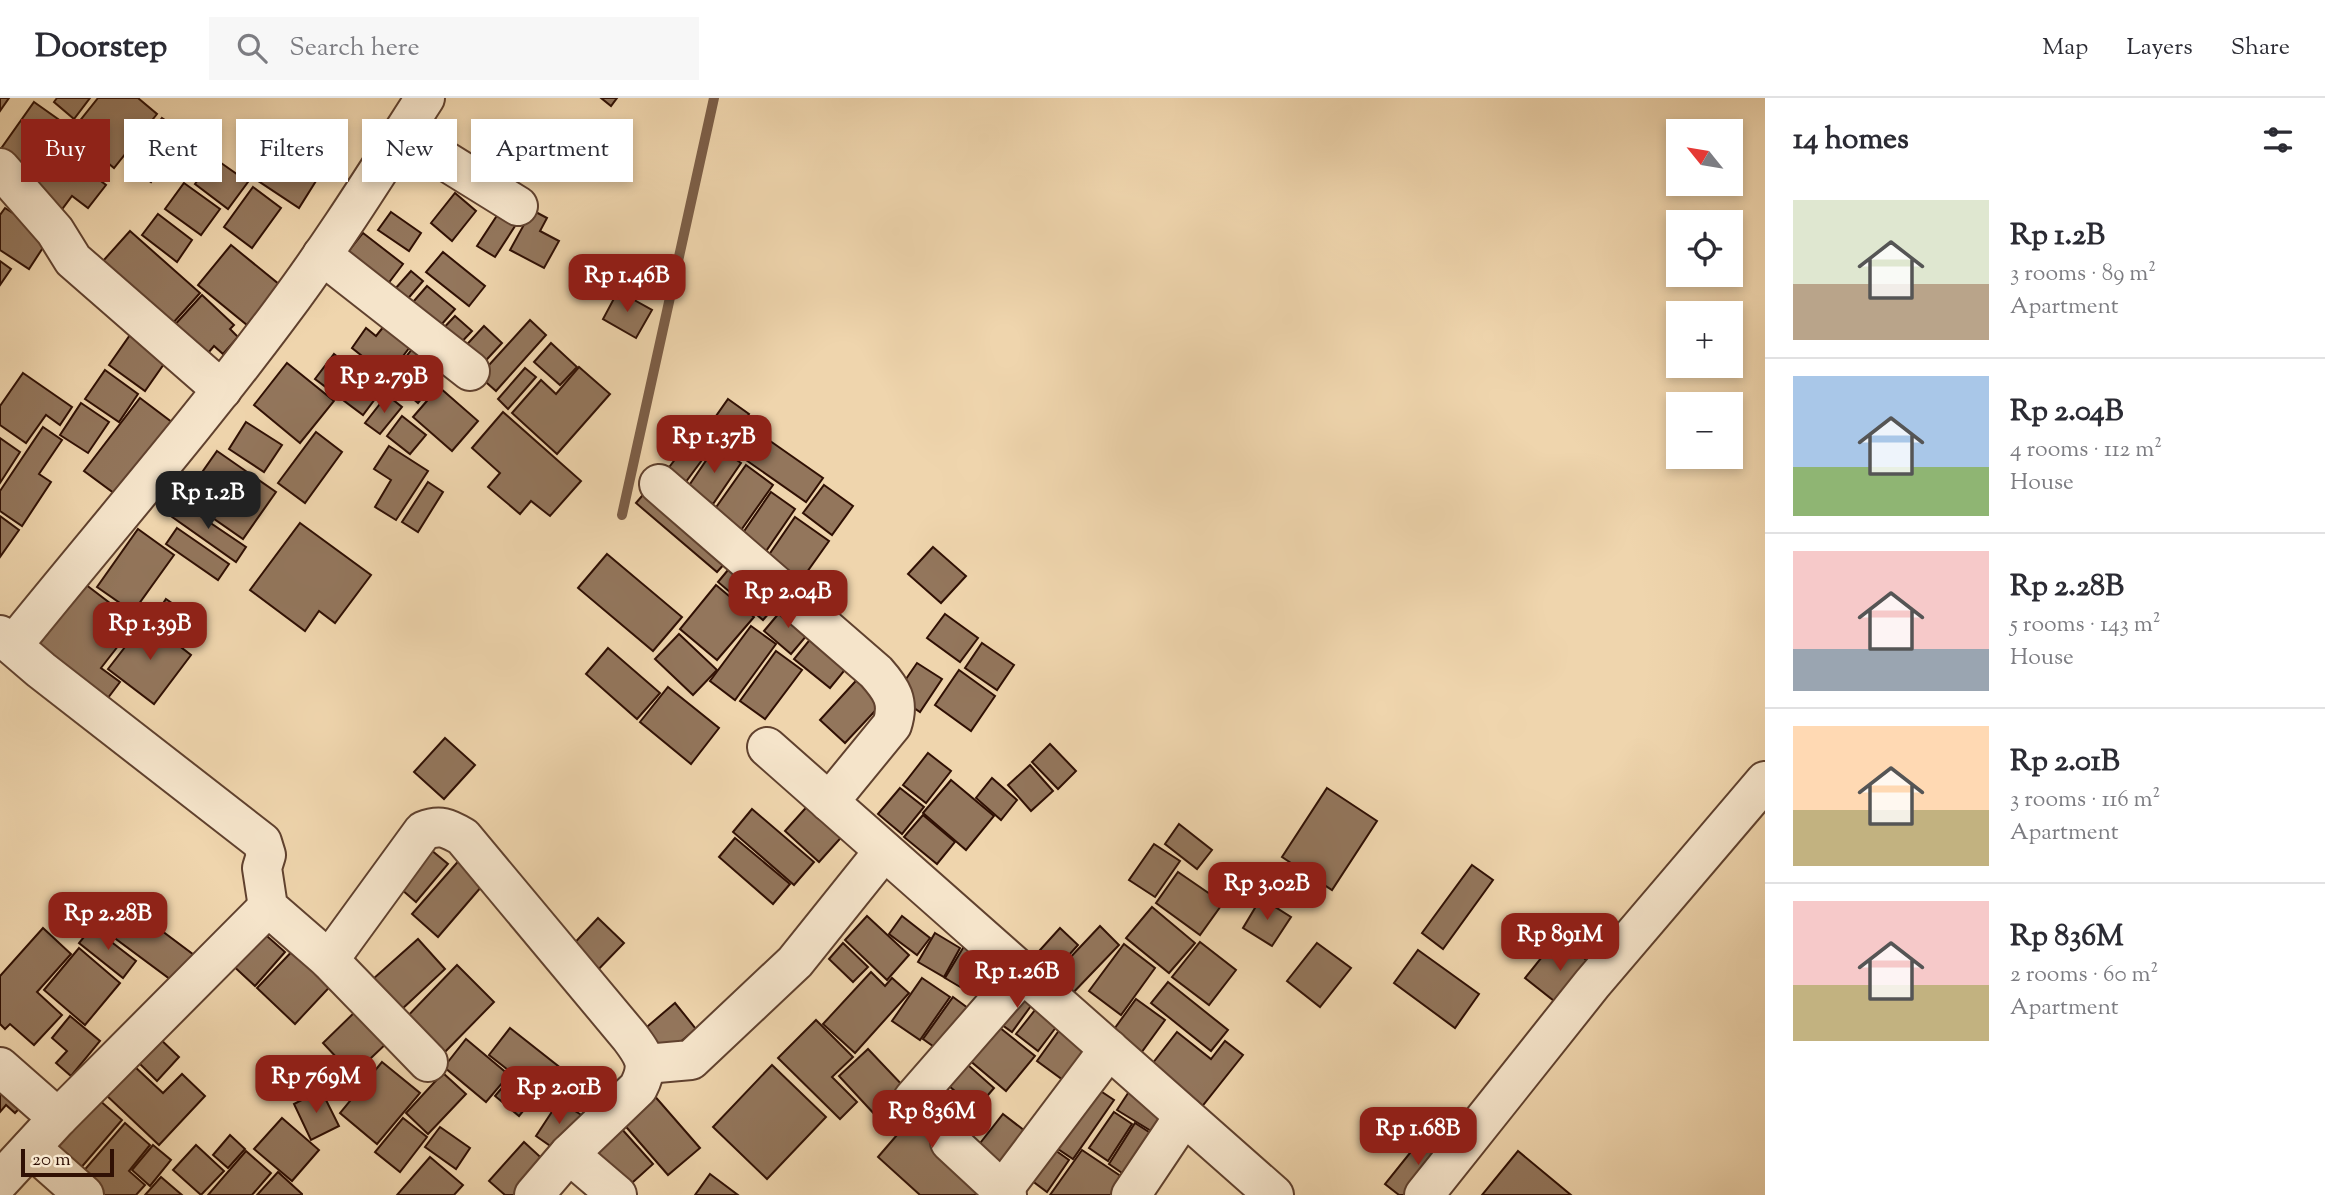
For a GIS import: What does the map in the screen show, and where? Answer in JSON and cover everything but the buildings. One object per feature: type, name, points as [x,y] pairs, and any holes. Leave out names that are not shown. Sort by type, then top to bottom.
[{"type":"street","points":[[412,119],[425,98]]},
{"type":"street","points":[[0,168],[55,231],[73,260],[222,390]]},
{"type":"street","points":[[457,168],[518,206]]},
{"type":"street","points":[[370,182],[322,255],[222,390],[6,640],[262,842],[267,855],[262,868],[268,906],[329,960],[428,1062]]},
{"type":"street","points":[[322,255],[470,371]]},
{"type":"street","points":[[659,484],[876,672],[891,688],[896,701],[892,724],[829,802]]},
{"type":"street","points":[[767,747],[1275,1195]]},
{"type":"street","points":[[1424,1195],[1592,984],[1765,781]]},
{"type":"street","points":[[329,960],[423,831],[437,825],[463,837],[630,1037],[641,1051],[646,1064],[644,1077],[638,1088],[569,1154],[534,1195]]},
{"type":"street","points":[[646,1064],[691,1060],[795,962],[884,851]]},
{"type":"street","points":[[0,1181],[58,1118],[268,906]]},
{"type":"street","points":[[913,1099],[1023,973]]},
{"type":"street","points":[[950,1142],[1004,1193],[1109,1049]]},
{"type":"street","points":[[0,1067],[58,1118]]},
{"type":"street","points":[[1131,1195],[1184,1116]]},
{"type":"street","points":[[31,1147],[84,1195]]},
{"type":"street","points":[[569,1154],[617,1195]]},
{"type":"waterway","points":[[622,515],[714,98]]}]
